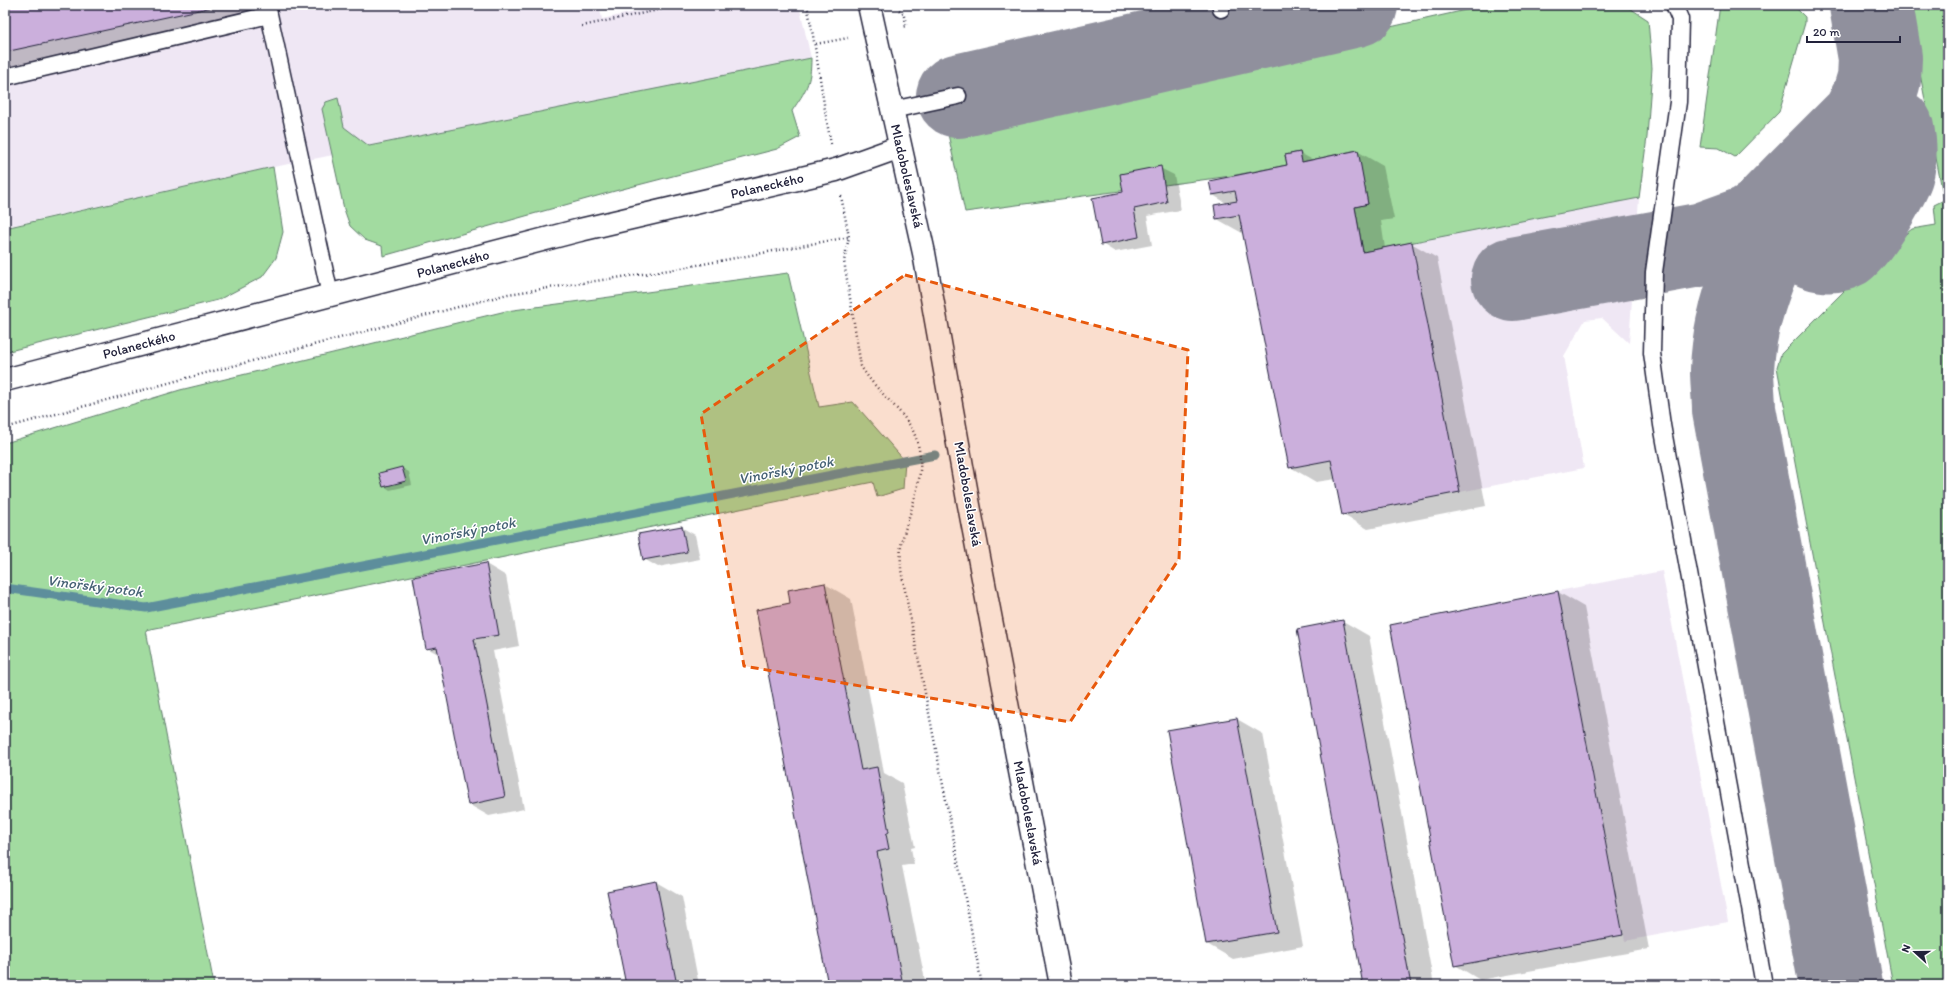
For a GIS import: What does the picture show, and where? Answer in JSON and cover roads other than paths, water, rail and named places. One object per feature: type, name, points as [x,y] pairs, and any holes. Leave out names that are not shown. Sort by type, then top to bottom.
[{"type":"main road","name":"Mladoboleslavská","points":[[869,5],[924,253],[968,500],[1061,985]]},
{"type":"main road","name":"Polaneckého","points":[[5,380],[580,230],[836,170],[900,147]]},
{"type":"lane","points":[[1674,5],[1680,19],[1678,102],[1654,272],[1652,353],[1662,425],[1764,985]]},
{"type":"lane","points":[[5,77],[268,10],[330,296]]},
{"type":"lane","points":[[892,110],[958,96]]},
{"type":"waterway","name":"Vinořský potok","points":[[5,588],[146,608],[935,455]]}]
